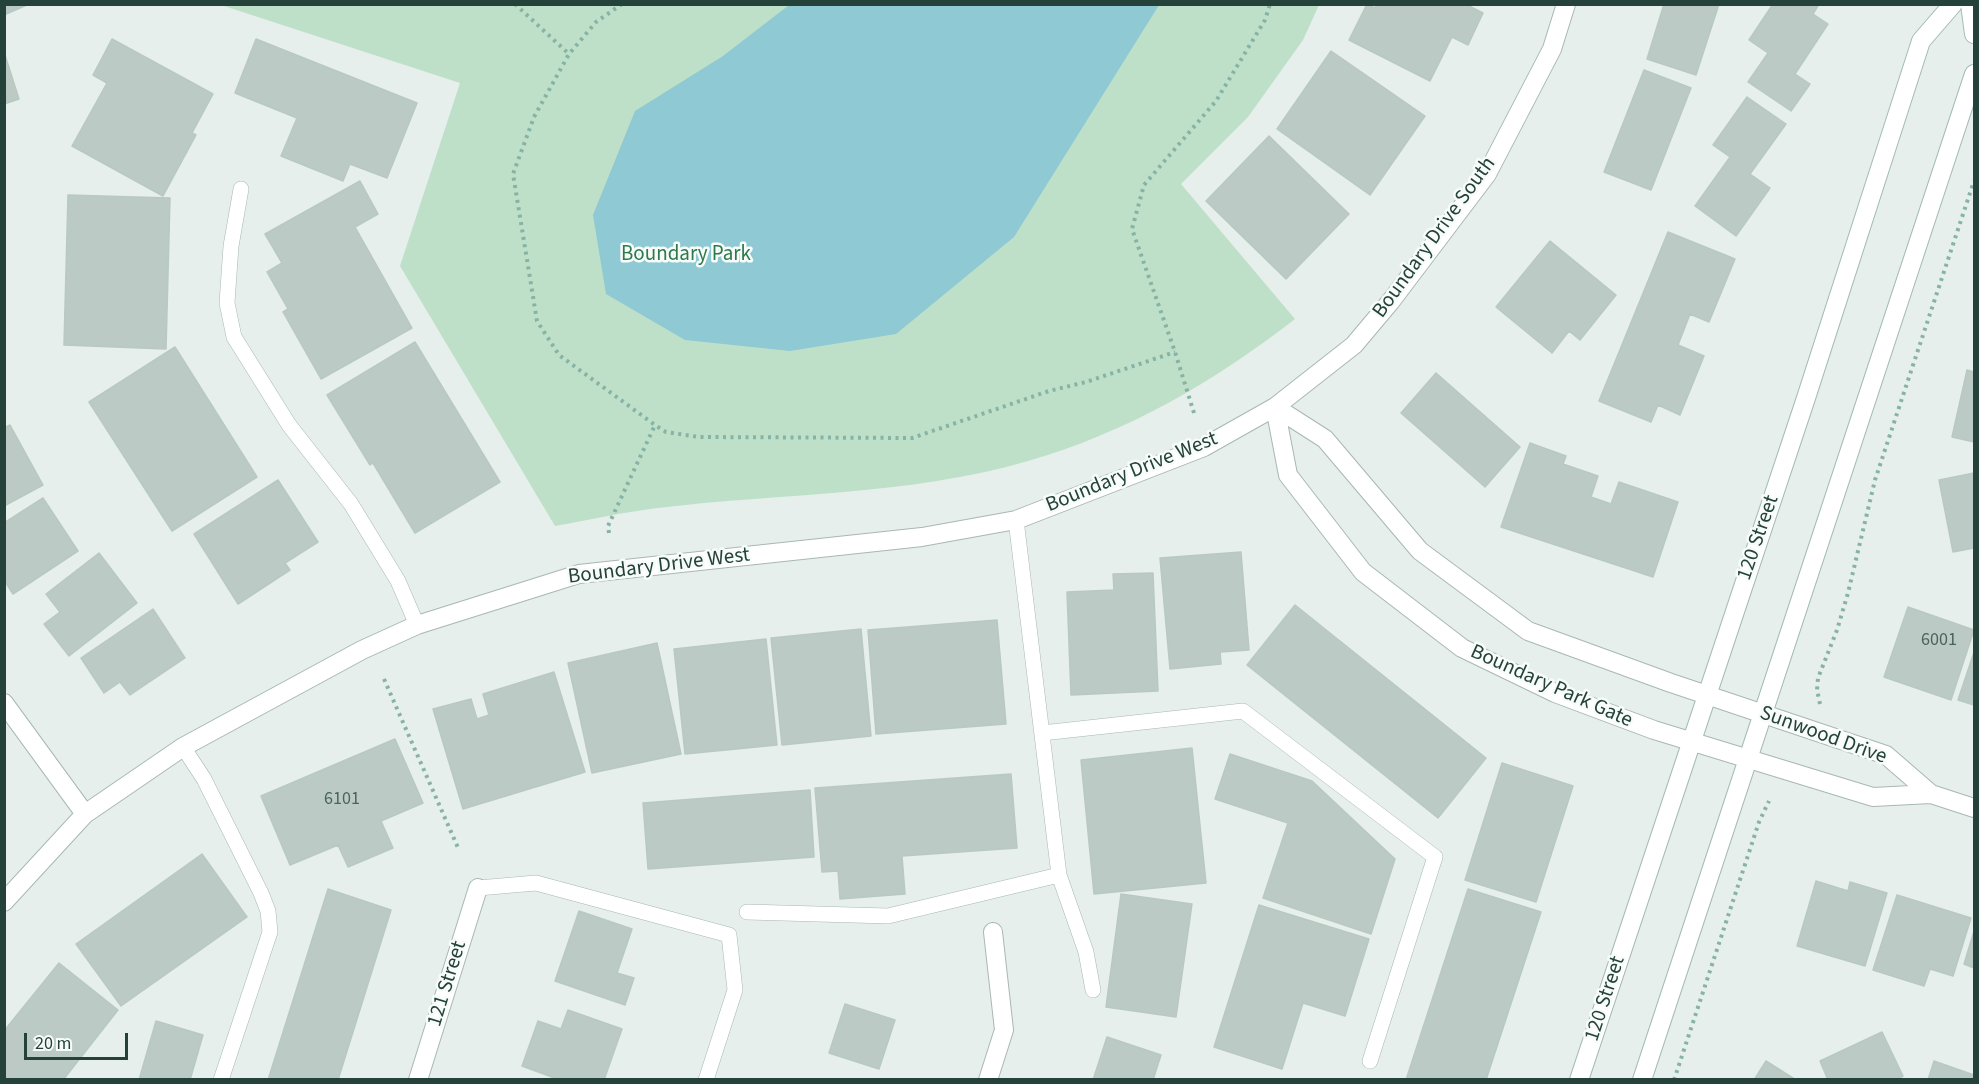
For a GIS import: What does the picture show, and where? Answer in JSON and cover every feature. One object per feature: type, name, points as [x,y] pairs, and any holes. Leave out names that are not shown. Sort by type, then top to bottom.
[{"type":"street","name":"Boundary Drive South","points":[[1275,407],[1354,345],[1391,301],[1487,174],[1552,49],[1566,4]]},
{"type":"street","name":"120 Street","points":[[1579,1080],[1806,398],[1921,40],[1953,4]]},
{"type":"street","points":[[1970,4],[1974,34]]},
{"type":"street","points":[[1642,1080],[1974,74]]},
{"type":"street","name":"Boundary Drive West","points":[[4,902],[86,814],[183,747],[362,650],[417,625],[579,574],[922,537],[1016,520],[1204,447],[1275,407]]},
{"type":"street","name":"Boundary Park Gate","points":[[1275,407],[1325,439],[1420,551],[1528,631],[1706,695]]},
{"type":"street","name":"Boundary Park Gate","points":[[1275,407],[1288,476],[1363,572],[1462,648],[1555,693],[1630,722],[1691,741]]},
{"type":"street","name":"Sunwood Drive","points":[[1706,695],[1886,755],[1931,794]]},
{"type":"street","points":[[4,703],[86,814]]},
{"type":"street","name":"Sunwood Drive","points":[[1691,741],[1873,797],[1931,794],[1974,808]]},
{"type":"street","name":"121 Street","points":[[418,1080],[478,888]]},
{"type":"street","points":[[988,1080],[1004,1029],[993,932]]},
{"type":"lane","points":[[241,189],[231,246],[227,303],[234,338],[289,425],[351,504],[398,581],[417,625]]},
{"type":"lane","points":[[1016,520],[1059,875],[1086,952],[1093,990]]},
{"type":"lane","points":[[1042,733],[1243,711],[1436,857],[1370,1061]]},
{"type":"lane","points":[[183,747],[204,779],[261,893],[268,912],[270,932],[221,1080]]},
{"type":"lane","points":[[747,912],[888,916],[1059,875]]},
{"type":"lane","points":[[478,888],[536,883],[729,935],[735,990],[706,1080]]},
{"type":"path","points":[[514,4],[569,54]]},
{"type":"path","points":[[622,4],[596,22],[569,54],[534,117],[513,174],[537,321],[559,355],[666,432],[699,436],[912,438],[1049,391],[1086,382],[1175,352]]},
{"type":"path","points":[[1194,413],[1132,229],[1144,185],[1216,101],[1265,20],[1270,4]]},
{"type":"path","points":[[1820,704],[1817,690],[1818,678],[1837,630],[1848,593],[1875,480],[1974,181]]},
{"type":"path","points":[[609,534],[608,526],[655,425]]},
{"type":"path","points":[[384,679],[459,850]]},
{"type":"path","points":[[1674,1080],[1759,822],[1769,801]]},
{"type":"green space","name":"Boundary Park","points":[[221,5],[1319,5],[1303,40],[1248,117],[1181,184],[1295,319],[1233,364],[1168,403],[1100,436],[1028,461],[937,481],[844,492],[658,508],[555,526],[400,266],[460,83]]},
{"type":"water","points":[[789,5],[1159,5],[1014,237],[896,334],[790,351],[685,340],[606,294],[593,215],[635,111],[723,56]]},
{"type":"building","points":[[4,4],[29,4],[4,15]]},
{"type":"building","points":[[1367,4],[1375,8],[1377,4],[1465,4],[1483,13],[1468,45],[1452,37],[1430,81],[1349,40]]},
{"type":"building","points":[[1664,4],[1719,4],[1696,75],[1647,59]]},
{"type":"building","points":[[1773,4],[1819,4],[1813,14],[1828,24],[1795,74],[1810,84],[1791,111],[1748,82],[1768,53],[1749,40]]},
{"type":"building","points":[[112,39],[213,94],[192,133],[196,135],[163,196],[72,146],[107,83],[93,75]]},
{"type":"building","points":[[256,39],[417,103],[387,178],[350,164],[343,181],[281,156],[297,118],[235,93]]},
{"type":"building","points":[[1331,51],[1425,116],[1370,195],[1277,129]]},
{"type":"building","points":[[4,52],[19,99],[4,104]]},
{"type":"building","points":[[1644,70],[1691,88],[1651,190],[1604,172]]},
{"type":"building","points":[[1747,97],[1786,124],[1750,174],[1770,188],[1736,236],[1695,206],[1730,157],[1713,145]]},
{"type":"building","points":[[1269,136],[1349,214],[1286,279],[1206,201]]},
{"type":"building","points":[[360,181],[378,214],[355,227],[412,328],[321,379],[283,312],[288,309],[267,272],[282,263],[265,234]]},
{"type":"building","points":[[68,195],[170,198],[166,349],[64,345]]},
{"type":"building","points":[[1668,232],[1735,259],[1709,322],[1690,314],[1678,345],[1704,356],[1680,415],[1658,405],[1651,422],[1599,401]]},
{"type":"building","points":[[1550,241],[1616,295],[1580,340],[1569,331],[1552,353],[1496,307]]},
{"type":"building","points":[[415,342],[500,482],[415,533],[373,463],[370,465],[327,395]]},
{"type":"building","points":[[175,347],[257,477],[172,531],[89,402]]},
{"type":"building","points":[[1967,370],[1974,372],[1974,442],[1952,437]]},
{"type":"building","points":[[1436,373],[1520,447],[1485,487],[1401,413]]},
{"type":"building","points":[[10,425],[43,485],[4,506],[4,428]]},
{"type":"building","points":[[1530,443],[1566,456],[1563,464],[1598,476],[1591,497],[1611,504],[1619,482],[1678,502],[1653,577],[1501,527]]},
{"type":"building","points":[[1974,473],[1974,548],[1953,552],[1939,480]]},
{"type":"building","points":[[278,480],[318,542],[285,563],[290,570],[238,604],[194,534]]},
{"type":"building","points":[[43,498],[78,551],[13,594],[4,580],[4,523]]},
{"type":"building","points":[[1241,552],[1249,650],[1220,652],[1221,664],[1170,669],[1160,558]]},
{"type":"building","points":[[99,553],[137,603],[69,656],[44,624],[60,612],[46,594]]},
{"type":"building","points":[[1153,573],[1158,691],[1071,695],[1067,592],[1114,590],[1113,574]]},
{"type":"building","points":[[1295,605],[1486,758],[1438,818],[1247,665]]},
{"type":"building","points":[[1908,607],[1974,630],[1951,700],[1884,677]]},
{"type":"building","points":[[153,609],[185,658],[130,695],[120,682],[104,693],[81,658]]},
{"type":"building","points":[[997,620],[1006,724],[876,734],[868,630]]},
{"type":"building","points":[[861,629],[871,736],[782,745],[771,638]]},
{"type":"building","points":[[766,639],[777,745],[685,754],[674,649]]},
{"type":"building","points":[[657,643],[681,754],[592,773],[568,663]]},
{"type":"building","points":[[1974,652],[1974,705],[1958,700]]},
{"type":"building","points":[[554,672],[585,772],[463,809],[433,709],[471,699],[477,719],[489,715],[483,694]]},
{"type":"building","points":[[395,739],[423,803],[381,821],[393,848],[348,867],[338,845],[290,865],[261,796]]},
{"type":"building","points":[[1192,748],[1206,883],[1094,894],[1081,760]]},
{"type":"building","points":[[1230,754],[1312,781],[1395,859],[1371,934],[1263,898],[1288,823],[1215,799]]},
{"type":"building","points":[[1502,763],[1573,786],[1536,902],[1465,880]]},
{"type":"building","points":[[1011,774],[1017,848],[902,856],[905,894],[840,899],[838,871],[822,872],[815,788]]},
{"type":"building","points":[[810,790],[814,857],[648,869],[643,803]]},
{"type":"building","points":[[202,854],[247,917],[121,1006],[76,944]]},
{"type":"building","points":[[1816,881],[1848,891],[1850,882],[1887,893],[1865,966],[1797,946]]},
{"type":"building","points":[[328,889],[391,910],[338,1080],[268,1080]]},
{"type":"building","points":[[1468,889],[1541,912],[1486,1080],[1406,1080]]},
{"type":"building","points":[[1121,894],[1192,904],[1176,1017],[1106,1007]]},
{"type":"building","points":[[1897,895],[1971,918],[1953,976],[1930,969],[1924,986],[1873,970]]},
{"type":"building","points":[[1259,905],[1369,939],[1345,1016],[1303,1003],[1282,1069],[1214,1047]]},
{"type":"building","points":[[579,911],[632,929],[617,973],[634,978],[625,1005],[555,981]]},
{"type":"building","points":[[1974,931],[1974,968],[1964,964]]},
{"type":"building","points":[[59,963],[118,1010],[63,1080],[8,1080],[4,1076],[4,1031]]},
{"type":"building","points":[[845,1004],[895,1020],[879,1069],[829,1053]]},
{"type":"building","points":[[568,1010],[622,1029],[604,1080],[560,1080],[522,1066],[538,1021],[561,1029]]},
{"type":"building","points":[[156,1021],[203,1035],[190,1080],[139,1080]]},
{"type":"building","points":[[1882,1032],[1903,1076],[1896,1080],[1828,1080],[1820,1061]]},
{"type":"building","points":[[1107,1037],[1161,1055],[1153,1080],[1093,1080]]},
{"type":"building","points":[[1766,1061],[1796,1080],[1754,1080]]},
{"type":"building","points":[[1934,1061],[1974,1075],[1974,1080],[1928,1080]]}]
